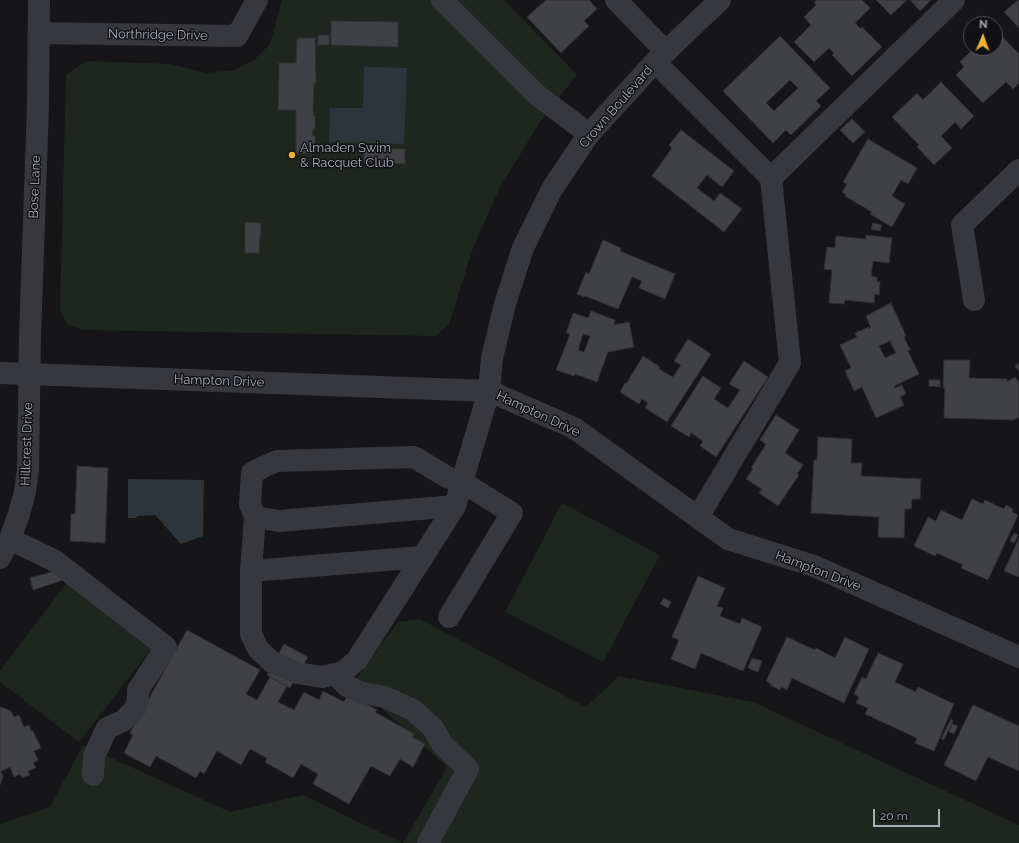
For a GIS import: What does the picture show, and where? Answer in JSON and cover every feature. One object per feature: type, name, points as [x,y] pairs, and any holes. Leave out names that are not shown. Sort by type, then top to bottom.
[{"type":"street","name":"Bose Lane","points":[[29,373],[39,0]]},
{"type":"street","name":"Northridge Drive","points":[[39,33],[237,36],[257,0]]},
{"type":"street","points":[[442,0],[537,95],[589,134]]},
{"type":"street","points":[[616,0],[660,57],[771,178],[790,363],[698,517]]},
{"type":"street","name":"Crown Boulevard","points":[[335,674],[342,672],[357,660],[455,506],[454,480],[489,391],[492,358],[505,304],[523,248],[552,189],[589,134],[660,57],[720,0]]},
{"type":"street","points":[[771,178],[954,0]]},
{"type":"street","points":[[974,300],[962,224],[1019,170]]},
{"type":"street","name":"Hampton Drive","points":[[0,372],[489,391],[574,428],[728,539],[814,566],[1019,657]]},
{"type":"street","name":"Hillcrest Drive","points":[[0,558],[10,538],[25,492],[28,469],[29,373]]},
{"type":"street","points":[[428,843],[468,769],[442,744],[433,728],[413,710],[385,697],[362,693],[347,686],[335,674],[322,678],[297,672],[272,662],[258,649],[251,634],[251,571],[255,517],[250,504],[252,473],[277,461],[414,457],[512,514],[449,617]]},
{"type":"street","points":[[255,517],[278,521],[455,506]]},
{"type":"street","points":[[10,538],[55,561],[166,647],[138,690],[136,706],[131,713],[123,721],[107,728],[94,756],[93,775]]},
{"type":"street","points":[[251,571],[423,557]]},
{"type":"shaded area","name":"Almaden Swim & Racquet Club","points":[[282,0],[504,0],[577,75],[541,120],[499,189],[472,251],[449,325],[435,336],[83,330],[67,324],[60,310],[66,75],[86,61],[170,64],[206,73],[234,70],[254,60],[270,44]]},
{"type":"shaded area","points":[[364,67],[407,68],[404,144],[329,142],[330,108],[363,108]]},
{"type":"shaded area","points":[[128,479],[204,480],[203,536],[181,544],[155,515],[128,518]]},
{"type":"shaded area","points":[[562,503],[660,555],[603,662],[505,612]]},
{"type":"shaded area","points":[[68,581],[153,647],[79,742],[0,682],[0,671]]},
{"type":"shaded area","points":[[420,619],[586,707],[619,676],[753,702],[1019,825],[1019,843],[403,843],[447,767],[353,683],[398,622]]},
{"type":"shaded area","points":[[83,745],[230,812],[303,795],[402,843],[0,843],[0,824],[50,807]]},
{"type":"building","points":[[546,0],[589,0],[597,9],[584,21],[589,26],[561,53],[527,17]]},
{"type":"building","points":[[817,0],[862,0],[870,8],[855,23],[861,29],[862,27],[882,47],[852,76],[832,55],[834,53],[829,48],[814,62],[794,42],[811,25],[804,17],[816,5],[814,2]]},
{"type":"building","points":[[876,0],[907,0],[891,15]]},
{"type":"building","points":[[910,0],[931,0],[920,11]]},
{"type":"building","points":[[1019,0],[1019,28],[1004,12]]},
{"type":"building","points":[[331,21],[398,22],[398,47],[331,45]]},
{"type":"building","points":[[318,35],[329,35],[329,45],[318,45]]},
{"type":"building","points":[[780,36],[830,88],[816,101],[821,106],[791,135],[786,130],[773,143],[723,91]],"holes":[[[790,80],[798,88],[774,111],[766,103]]]},
{"type":"building","points":[[1003,37],[1019,54],[1019,83],[1013,89],[1006,82],[983,103],[956,75],[964,67],[960,62],[966,56],[1003,56]]},
{"type":"building","points":[[297,38],[315,38],[316,83],[314,83],[313,116],[315,115],[315,129],[313,129],[313,136],[315,136],[315,153],[296,154],[296,110],[278,110],[279,63],[296,63]]},
{"type":"building","points":[[941,82],[974,116],[961,129],[955,122],[941,136],[952,148],[934,165],[917,147],[919,145],[892,117],[917,93],[923,100]]},
{"type":"building","points":[[852,119],[865,132],[853,143],[840,130]]},
{"type":"building","points":[[681,130],[734,171],[722,187],[707,175],[697,188],[714,201],[720,193],[742,209],[724,232],[652,176],[672,148],[669,145]]},
{"type":"building","points":[[868,139],[917,168],[908,184],[901,180],[892,196],[905,204],[892,227],[870,214],[872,212],[845,196],[846,195],[842,192],[847,184],[843,182]]},
{"type":"building","points":[[364,148],[405,149],[405,164],[364,162]]},
{"type":"building","points":[[245,222],[261,223],[259,253],[245,253]]},
{"type":"building","points":[[873,223],[882,225],[880,231],[871,229]]},
{"type":"building","points":[[866,235],[892,238],[889,263],[873,261],[871,276],[877,277],[877,282],[880,282],[879,295],[875,294],[874,303],[845,300],[844,304],[829,303],[832,270],[824,269],[827,247],[835,248],[836,236],[866,239]]},
{"type":"building","points":[[603,240],[621,248],[620,251],[675,274],[665,299],[639,288],[642,281],[632,277],[618,309],[577,294],[586,272],[589,274]]},
{"type":"building","points":[[891,303],[906,336],[904,337],[910,350],[908,351],[919,374],[894,386],[895,388],[902,385],[906,394],[900,397],[904,405],[876,418],[862,387],[854,391],[845,371],[851,368],[840,345],[857,337],[855,333],[869,327],[869,329],[871,328],[866,316]],"holes":[[[890,341],[896,353],[885,358],[879,346]]]},
{"type":"building","points":[[591,311],[615,320],[614,325],[629,322],[634,347],[608,352],[597,382],[575,374],[574,376],[556,370],[570,334],[566,333],[573,313],[588,318]],"holes":[[[583,334],[590,336],[584,352],[578,350]]]},
{"type":"building","points":[[688,339],[711,354],[667,422],[645,408],[648,403],[642,399],[639,404],[620,392],[643,356],[660,367],[659,369],[673,377],[681,365],[674,361]]},
{"type":"building","points":[[944,360],[970,360],[969,378],[1007,379],[1007,382],[1015,377],[1019,383],[1019,417],[1014,420],[944,418]]},
{"type":"building","points":[[744,361],[768,377],[716,457],[700,446],[703,441],[691,433],[689,437],[671,426],[703,376],[721,388],[714,399],[728,408],[740,390],[729,384]]},
{"type":"building","points":[[1019,363],[1019,371],[1015,366]]},
{"type":"building","points":[[929,380],[940,380],[940,387],[929,386]]},
{"type":"building","points":[[776,415],[799,430],[785,453],[803,465],[797,474],[799,475],[778,506],[759,493],[762,489],[746,479],[766,444],[760,440]]},
{"type":"building","points":[[818,437],[852,439],[851,463],[862,463],[861,476],[921,479],[920,499],[912,499],[911,509],[905,509],[904,538],[878,537],[879,517],[811,513],[814,460],[817,460]]},
{"type":"building","points":[[77,466],[108,468],[105,543],[70,541],[71,514],[75,514]]},
{"type":"building","points":[[972,499],[983,504],[985,500],[1004,509],[1006,505],[1013,509],[1012,512],[1018,515],[988,580],[961,568],[963,565],[937,553],[935,556],[914,546],[928,517],[936,521],[941,510],[962,520]]},
{"type":"building","points":[[1014,533],[1018,535],[1014,543],[1010,541]]},
{"type":"building","points":[[1019,538],[1019,577],[1004,571]]},
{"type":"building","points":[[59,570],[69,578],[33,590],[30,578]]},
{"type":"building","points":[[698,576],[725,588],[717,606],[723,608],[720,616],[740,624],[742,618],[762,627],[743,671],[701,653],[695,669],[671,659],[679,640],[672,637]]},
{"type":"building","points":[[664,598],[671,602],[668,608],[660,604]]},
{"type":"building","points":[[187,630],[260,670],[246,694],[257,700],[270,677],[287,686],[278,702],[294,710],[304,692],[319,700],[323,691],[344,702],[348,694],[377,710],[375,712],[414,734],[412,737],[425,744],[413,767],[400,759],[390,776],[371,766],[349,804],[313,784],[318,774],[301,764],[293,778],[265,762],[267,758],[250,749],[241,765],[217,751],[204,774],[200,771],[196,778],[156,756],[150,767],[124,753],[133,735],[130,733]]},
{"type":"building","points":[[787,637],[815,650],[816,648],[835,658],[845,637],[869,649],[844,703],[792,678],[787,690],[781,687],[780,690],[770,685],[771,684],[766,681]]},
{"type":"building","points":[[284,644],[308,657],[290,688],[267,675]]},
{"type":"building","points":[[878,653],[903,664],[895,682],[916,692],[918,687],[954,704],[934,751],[915,743],[917,738],[865,714],[868,708],[856,703],[859,697],[854,694],[862,677],[866,679]]},
{"type":"building","points":[[752,658],[762,661],[758,672],[748,668]]},
{"type":"building","points":[[973,705],[1019,726],[1019,771],[988,757],[976,781],[944,765]]},
{"type":"building","points":[[1,707],[11,711],[14,717],[19,715],[24,727],[29,725],[41,748],[34,751],[38,760],[33,763],[36,768],[28,771],[30,775],[22,778],[20,774],[14,777],[10,767],[1,771],[3,777],[0,785],[0,708]]},
{"type":"building","points":[[951,719],[953,721],[944,740],[941,739]]},
{"type":"building","points":[[952,724],[958,726],[954,734],[949,732]]},
{"type":"place","name":"Almaden Swim & Racquet Club","points":[[292,155]]}]
